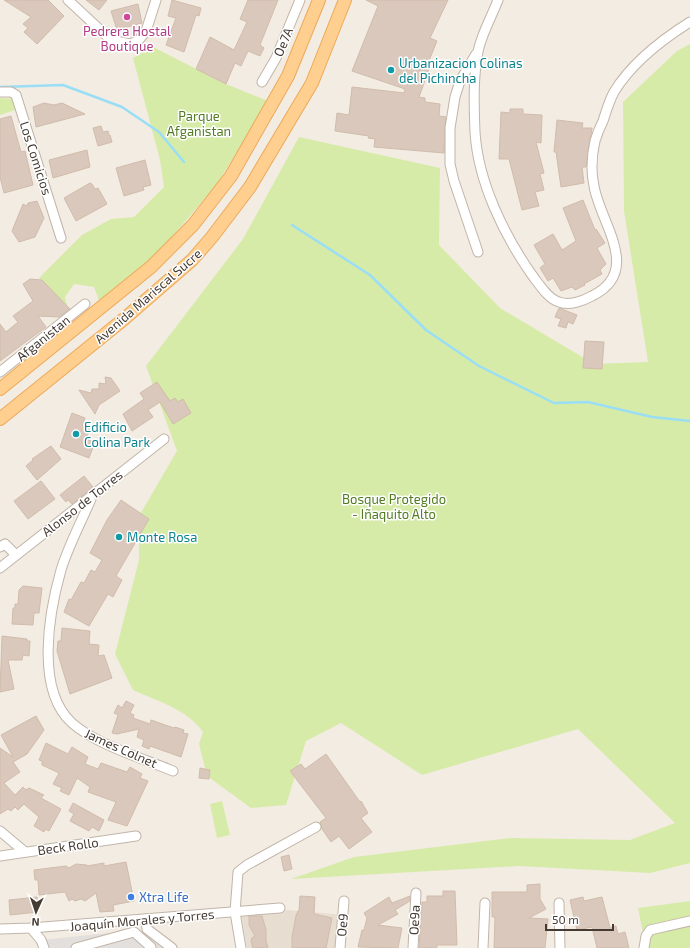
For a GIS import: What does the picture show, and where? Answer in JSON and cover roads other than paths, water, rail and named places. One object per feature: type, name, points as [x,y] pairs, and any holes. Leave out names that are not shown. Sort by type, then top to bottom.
[{"type":"main road","name":"Avenida Mariscal Sucre","points":[[0,389],[151,267],[194,225],[231,176],[288,76],[319,0]]},
{"type":"main road","name":"Avenida Mariscal Sucre","points":[[0,419],[124,319],[192,260],[212,237],[250,187],[312,84],[345,0]]},
{"type":"street","points":[[68,0],[111,40],[130,44],[138,41],[146,31],[156,0]]},
{"type":"street","name":"Oe7A","points":[[262,82],[276,58],[300,0]]},
{"type":"street","points":[[478,252],[454,181],[450,164],[450,128],[455,97],[460,81],[478,51],[498,0]]},
{"type":"street","points":[[478,51],[475,95],[475,133],[484,178],[495,209],[522,261],[539,285],[554,300],[567,303],[592,296],[606,288],[617,268],[617,250],[603,217],[594,186],[593,160],[595,140],[614,92],[628,75],[664,38],[690,22]]},
{"type":"street","name":"Los Comicios","points":[[0,92],[11,92],[16,95],[62,238]]},
{"type":"street","name":"Afganistan","points":[[0,372],[85,304]]},
{"type":"street","name":"Alonso de Torres","points":[[0,567],[164,438]]},
{"type":"street","name":"James Colnet","points":[[93,494],[62,569],[51,610],[48,639],[52,689],[64,715],[89,736],[173,771]]},
{"type":"street","points":[[0,547],[2,545],[8,546],[16,555]]},
{"type":"street","points":[[240,948],[235,912],[238,872],[316,827]]},
{"type":"street","points":[[0,830],[25,852]]},
{"type":"street","name":"Beck Rollo","points":[[0,856],[136,836]]},
{"type":"street","name":"Oe9a","points":[[413,948],[416,893]]},
{"type":"street","name":"Oe9","points":[[340,948],[344,901]]},
{"type":"street","points":[[482,948],[485,902]]},
{"type":"street","points":[[559,903],[560,948]]},
{"type":"street","name":"Joaquín Morales y Torres","points":[[0,929],[31,928],[280,908]]},
{"type":"street","points":[[146,919],[147,929],[172,948]]},
{"type":"street","points":[[644,948],[646,936],[650,930],[690,921]]},
{"type":"street","points":[[31,928],[44,948]]},
{"type":"street","points":[[76,948],[134,932],[150,948]]},
{"type":"waterway","points":[[0,87],[63,85],[122,107],[159,132],[184,162]]},
{"type":"waterway","points":[[292,225],[370,275],[426,330],[479,366],[554,403],[588,402],[652,417],[690,421]]},
{"type":"place","name":"Pedrera Hostal Boutique","points":[[127,17]]},
{"type":"place","name":"Urbanizacion Colinas del Pichincha","points":[[391,70]]},
{"type":"place","name":"Edificio Colina Park","points":[[76,434]]},
{"type":"place","name":"Monte Rosa","points":[[119,537]]},
{"type":"place","name":"Xtra Life","points":[[131,897]]},
{"type":"park label","name":"Parque Afganistan","points":[[199,124]]},
{"type":"park label","name":"Bosque Protegido - Iñaquito Alto","points":[[394,506]]}]
